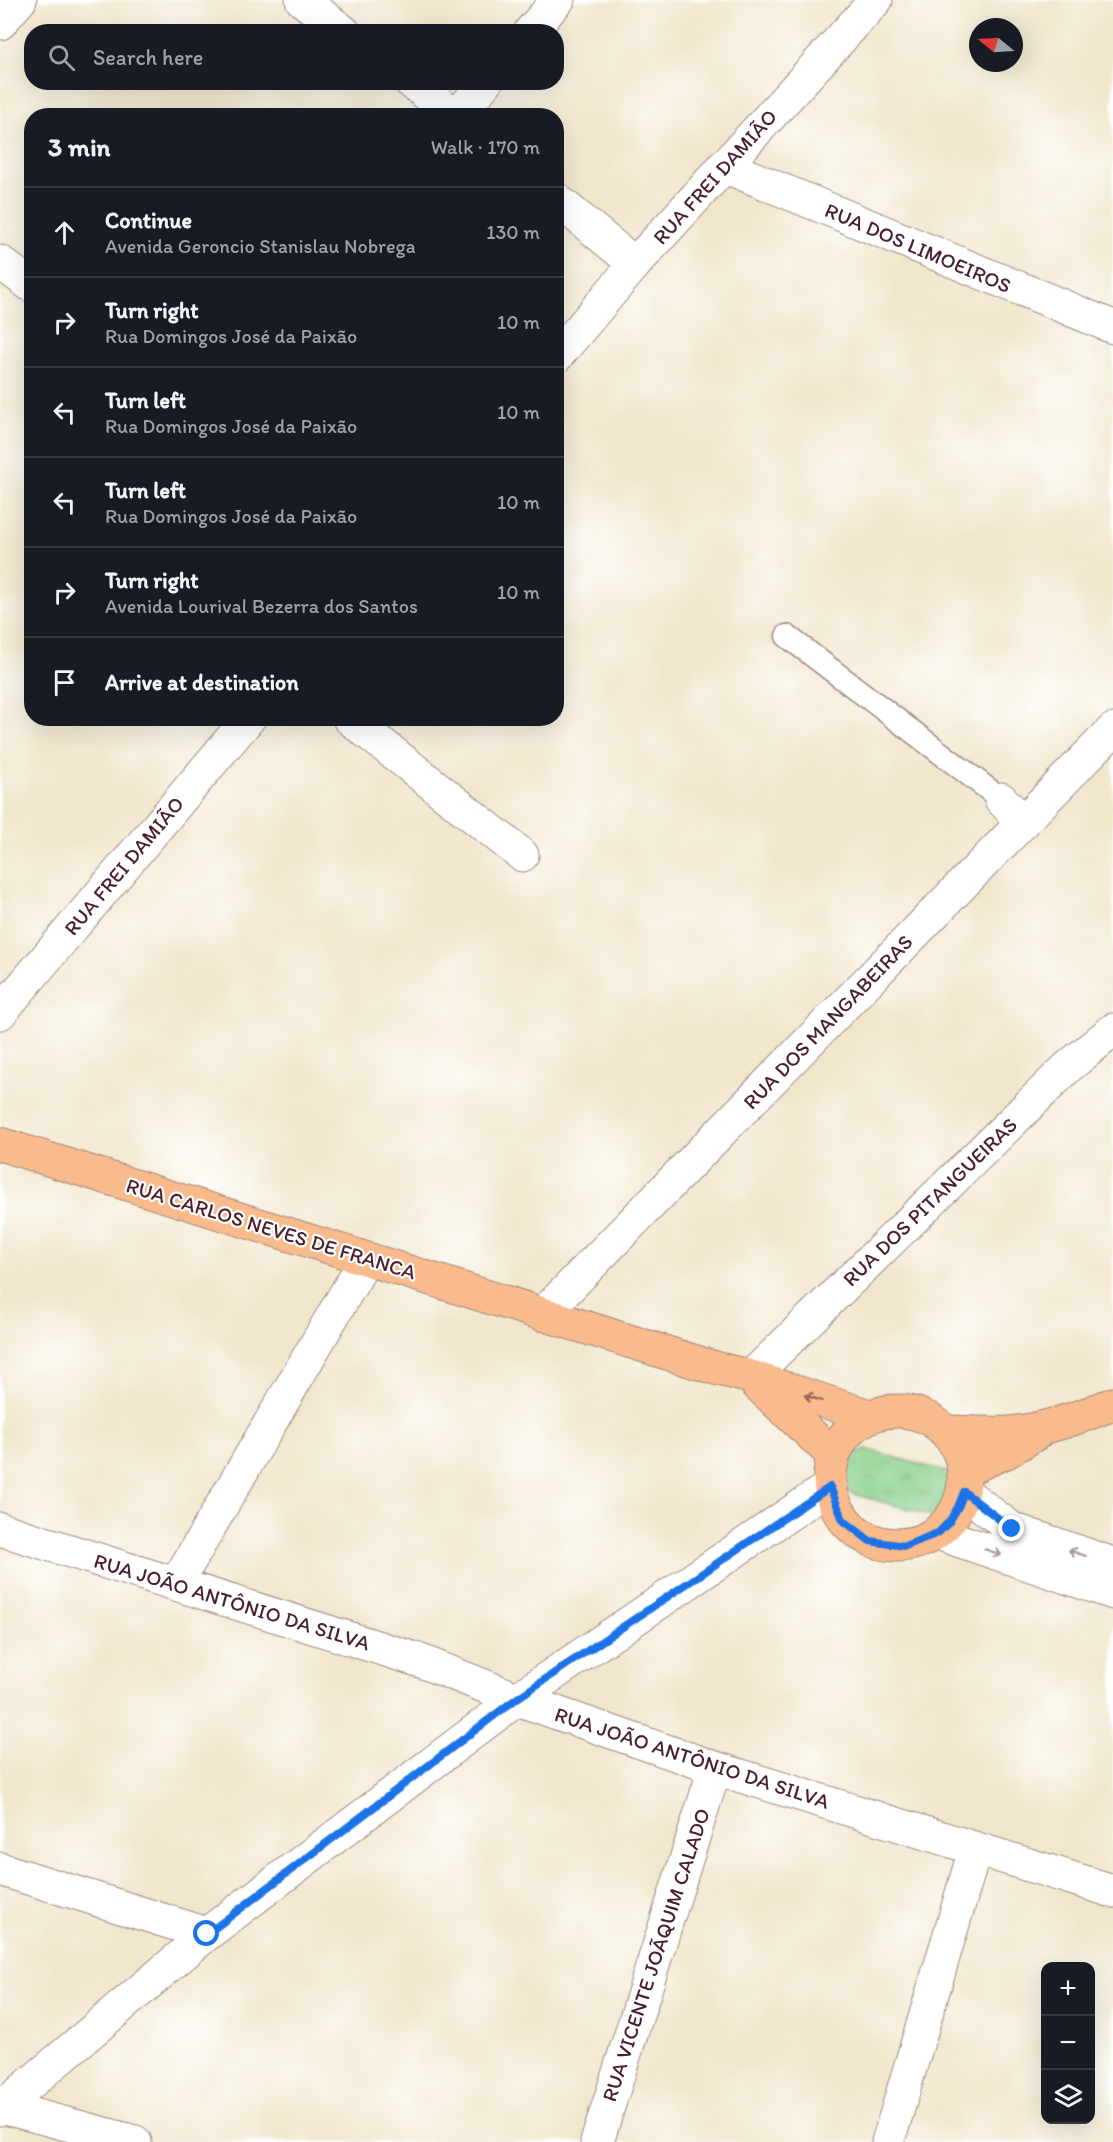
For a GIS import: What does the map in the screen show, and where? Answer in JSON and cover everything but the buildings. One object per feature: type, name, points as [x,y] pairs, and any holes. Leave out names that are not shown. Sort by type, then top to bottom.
[{"type":"main road","name":"RUA CARLOS NEVES DE FRANCA","points":[[0,1144],[715,1368],[751,1377],[869,1416]]},
{"type":"main road","points":[[751,1377],[833,1455]]},
{"type":"main road","points":[[947,1432],[1009,1433],[1049,1426],[1113,1404]]},
{"type":"main road","points":[[882,1412],[917,1413],[947,1432],[959,1450],[964,1481],[958,1507],[949,1522],[938,1533],[905,1546],[870,1541],[843,1520],[830,1487],[833,1455],[847,1434],[869,1416],[882,1412]]},
{"type":"main road","points":[[964,1481],[1049,1426]]},
{"type":"street","points":[[0,23],[20,0]]},
{"type":"street","points":[[302,0],[334,24]]},
{"type":"street","points":[[537,24],[558,0]]},
{"type":"street","name":"RUA FREI DAMIÃO","points":[[564,348],[635,264],[876,0]]},
{"type":"street","points":[[422,90],[445,108]]},
{"type":"street","points":[[463,108],[479,90]]},
{"type":"street","name":"RUA DOS LIMOEIROS","points":[[724,166],[1113,327]]},
{"type":"street","points":[[564,206],[635,264]]},
{"type":"street","points":[[0,261],[24,280]]},
{"type":"street","name":"RUA FREI DAMIÃO","points":[[0,1013],[242,726]]},
{"type":"street","points":[[360,726],[522,855]]},
{"type":"street","name":"RUA DOS MANGABEIRAS","points":[[543,1314],[1113,730]]},
{"type":"street","points":[[1001,799],[1023,823]]},
{"type":"street","name":"RUA DOS PITANGUEIRAS","points":[[751,1377],[1068,1067],[1113,1030]]},
{"type":"street","points":[[176,1584],[366,1259]]},
{"type":"street","points":[[964,1481],[1012,1529],[1113,1564]]},
{"type":"street","points":[[1,2108],[207,1934],[516,1699],[830,1487]]},
{"type":"street","name":"RUA JOÃO ANTÔNIO DA SILVA","points":[[0,1528],[421,1661],[516,1699],[715,1768],[1113,1891]]},
{"type":"street","points":[[938,1533],[1113,1593]]},
{"type":"street","name":"RUA VICENTE JOÃQUIM CALADO","points":[[597,2142],[715,1768]]},
{"type":"street","points":[[888,2142],[975,1850]]},
{"type":"street","points":[[0,1869],[207,1934]]},
{"type":"street","points":[[1,2108],[135,2142]]},
{"type":"lane","points":[[787,636],[1001,799]]},
{"type":"green space","points":[[866,1449],[953,1474],[955,1494],[950,1508],[940,1518],[850,1493],[844,1486],[848,1465],[854,1454]]},
{"type":"route","points":[[207,1934],[516,1699],[830,1487],[843,1520],[870,1541],[905,1546],[938,1533],[949,1522],[964,1492],[1012,1529]]}]
